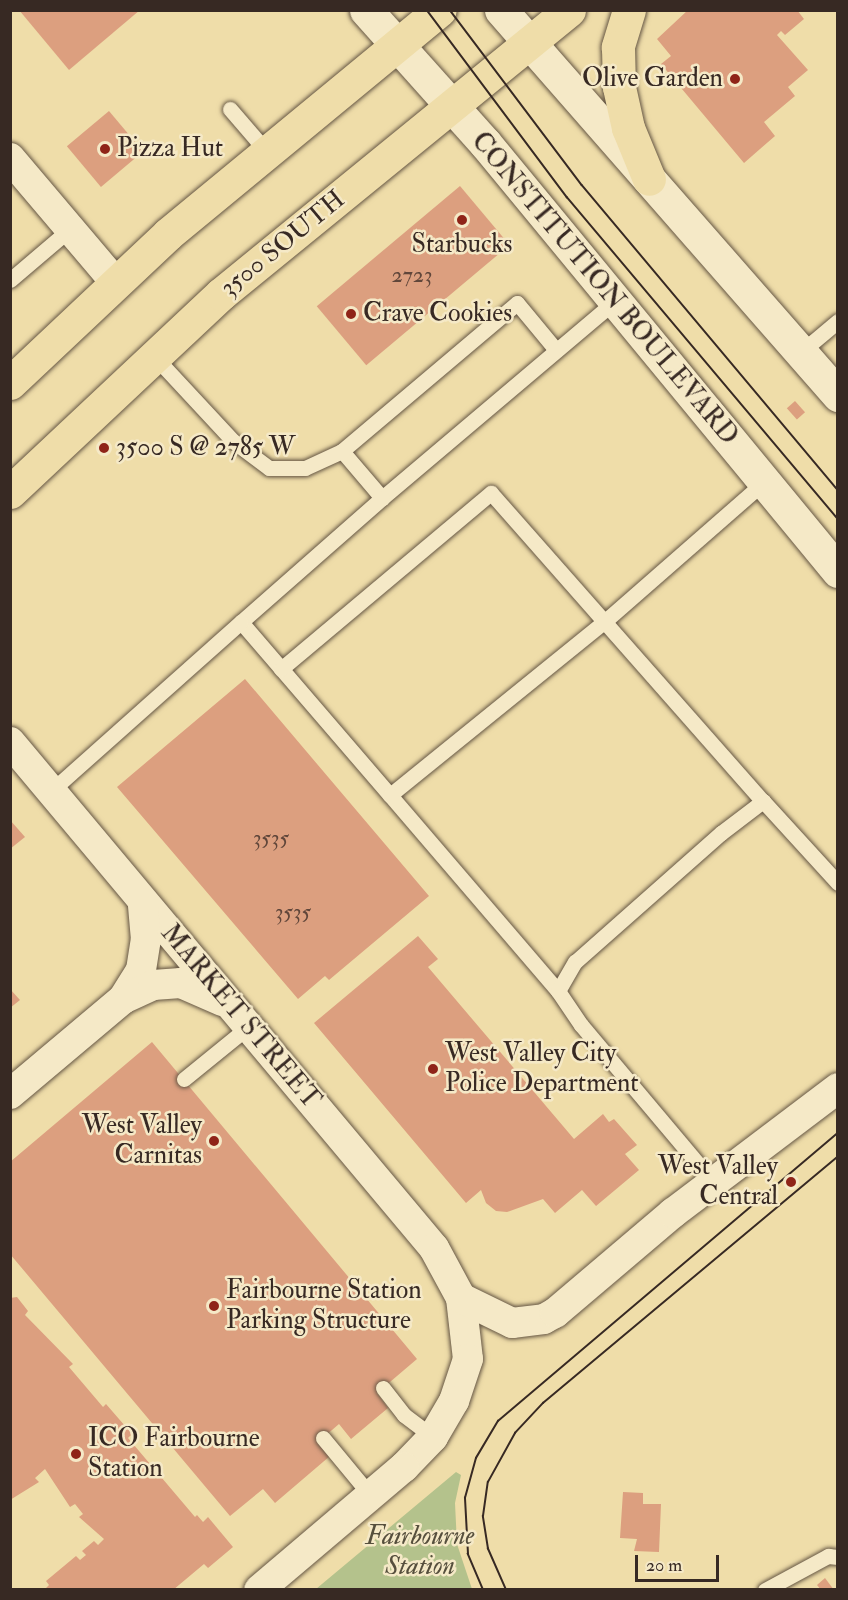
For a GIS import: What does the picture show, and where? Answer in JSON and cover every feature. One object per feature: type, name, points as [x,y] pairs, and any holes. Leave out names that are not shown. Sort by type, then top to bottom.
[{"type":"main road","name":"CONSTITUTION BOULEVARD","points":[[366,10],[616,300],[837,571]]},
{"type":"main road","points":[[10,383],[116,283],[267,152],[440,10]]},
{"type":"main road","points":[[501,10],[837,394]]},
{"type":"main road","name":"3500 SOUTH","points":[[10,492],[221,294],[569,10]]},
{"type":"main road","points":[[629,10],[618,47],[619,87],[628,128],[649,179]]},
{"type":"street","points":[[10,158],[116,283]]},
{"type":"street","name":"MARKET STREET","points":[[10,741],[143,903],[434,1248],[461,1298]]},
{"type":"street","points":[[123,999],[141,970],[146,940],[143,903]]},
{"type":"street","points":[[10,1094],[123,999],[153,985],[181,983],[239,1016]]},
{"type":"street","points":[[461,1298],[512,1323],[544,1319],[673,1213],[715,1184],[837,1088]]},
{"type":"street","points":[[259,1590],[371,1496],[433,1437],[454,1401],[468,1359],[461,1298]]},
{"type":"lane","points":[[230,109],[267,152]]},
{"type":"lane","points":[[10,280],[70,229]]},
{"type":"lane","points":[[51,791],[382,498],[616,300]]},
{"type":"lane","points":[[155,357],[234,441],[269,468],[304,468],[342,451],[517,303],[556,350]]},
{"type":"lane","points":[[801,351],[837,321]]},
{"type":"lane","points":[[342,451],[382,498]]},
{"type":"lane","points":[[390,795],[604,622],[763,483]]},
{"type":"lane","points":[[281,669],[491,493],[763,801],[832,865],[837,883]]},
{"type":"lane","points":[[241,622],[558,992],[581,1025],[715,1184]]},
{"type":"lane","points":[[558,992],[574,962],[721,833],[763,801]]},
{"type":"lane","points":[[184,1080],[239,1016]]},
{"type":"lane","points":[[383,1388],[411,1421],[433,1437]]},
{"type":"lane","points":[[323,1438],[371,1496]]},
{"type":"lane","points":[[765,1590],[828,1556],[837,1557]]},
{"type":"green space","name":"Fairbourne Station","points":[[456,1472],[461,1475],[455,1503],[457,1544],[472,1589],[316,1589]]},
{"type":"building","points":[[19,10],[140,10],[69,70]]},
{"type":"building","name":"Olive Garden","points":[[688,10],[797,10],[804,19],[785,35],[781,31],[777,35],[808,70],[788,87],[795,96],[764,122],[775,136],[744,163],[661,64],[671,56],[657,39]]},
{"type":"building","name":"Pizza Hut","points":[[109,111],[143,152],[101,187],[67,146]]},
{"type":"building","points":[[460,186],[509,245],[366,365],[317,306]]},
{"type":"building","points":[[795,401],[805,412],[797,420],[787,408]]},
{"type":"building","points":[[245,679],[429,896],[329,980],[325,976],[298,999],[117,787]]},
{"type":"building","points":[[10,820],[25,837],[10,849]]},
{"type":"building","name":"West Valley City Police Department","points":[[418,936],[438,959],[428,967],[574,1139],[603,1114],[609,1122],[614,1119],[637,1145],[625,1154],[639,1170],[596,1206],[582,1190],[555,1213],[543,1199],[507,1212],[496,1211],[486,1203],[481,1190],[466,1203],[314,1023]]},
{"type":"building","points":[[10,989],[20,1000],[10,1008]]},
{"type":"building","name":"Fairbourne Station Parking Structure","points":[[152,1042],[417,1359],[377,1393],[388,1408],[351,1439],[339,1424],[318,1442],[330,1456],[275,1503],[263,1489],[230,1516],[10,1254],[10,1162]]},
{"type":"building","name":"ICO Fairbourne Station","points":[[17,1297],[28,1311],[25,1315],[73,1364],[69,1367],[103,1407],[106,1404],[132,1434],[128,1438],[195,1517],[197,1515],[203,1522],[208,1517],[233,1547],[208,1568],[204,1564],[173,1590],[44,1590],[49,1585],[46,1581],[76,1556],[80,1560],[86,1555],[82,1551],[94,1541],[98,1545],[104,1539],[79,1517],[83,1514],[75,1504],[70,1507],[45,1469],[35,1478],[39,1482],[10,1500],[10,1298]]},
{"type":"building","points":[[623,1492],[643,1493],[643,1504],[661,1504],[659,1552],[634,1551],[637,1539],[620,1538]]},
{"type":"building","points":[[825,1578],[834,1590],[821,1590],[817,1585]]},
{"type":"tram line","points":[[427,10],[567,197],[838,519]]},
{"type":"tram line","points":[[450,10],[582,185],[838,490]]},
{"type":"tram line","points":[[483,1590],[468,1554],[465,1498],[476,1458],[498,1421],[838,1133]]},
{"type":"tram line","points":[[506,1590],[488,1549],[483,1516],[488,1482],[515,1433],[543,1403],[838,1156]]},
{"type":"place","name":"Olive Garden","points":[[735,79]]},
{"type":"place","name":"Pizza Hut","points":[[105,149]]},
{"type":"place","name":"Starbucks","points":[[462,220]]},
{"type":"place","name":"Crave Cookies","points":[[351,314]]},
{"type":"place","name":"3500 S @ 2785 W","points":[[104,448]]},
{"type":"place","name":"West Valley City Police Department","points":[[433,1069]]},
{"type":"place","name":"West Valley Carnitas","points":[[214,1141]]},
{"type":"place","name":"West Valley Central","points":[[791,1182]]},
{"type":"place","name":"Fairbourne Station Parking Structure","points":[[214,1306]]},
{"type":"place","name":"ICO Fairbourne Station","points":[[76,1454]]}]
